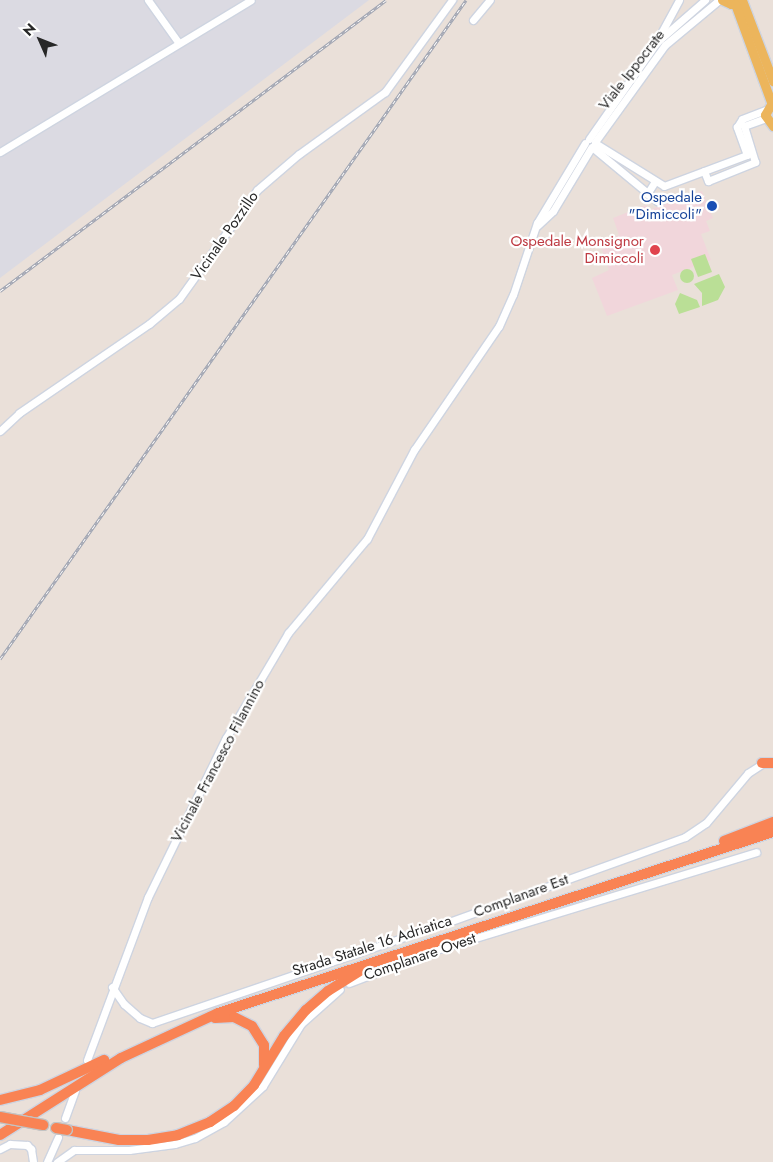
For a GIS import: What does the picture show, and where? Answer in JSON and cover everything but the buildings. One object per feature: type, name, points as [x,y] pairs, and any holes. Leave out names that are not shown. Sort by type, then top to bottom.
[{"type":"highway","name":"Strada Statale 16 Adriatica","points":[[0,1135],[91,1075],[156,1040],[218,1013],[586,889],[773,823]]},
{"type":"highway","name":"Strada Statale 16 Adriatica","points":[[0,1128],[105,1060],[214,1008],[586,889],[773,832]]},
{"type":"highway","points":[[0,1117],[44,1125],[57,1133],[67,1130],[134,1141],[178,1135],[225,1113],[251,1089],[288,1031],[317,1000],[358,971],[412,948]]},
{"type":"highway","points":[[156,1040],[218,1017],[238,1018],[252,1026],[262,1040],[265,1053],[263,1071]]},
{"type":"highway","points":[[0,1100],[51,1086],[105,1060]]},
{"type":"main road","name":"Viale Ippocrate","points":[[721,0],[739,1]]},
{"type":"main road","points":[[739,1],[773,81]]},
{"type":"main road","points":[[739,1],[772,101],[766,114],[773,126]]},
{"type":"street","points":[[148,0],[178,42]]},
{"type":"street","points":[[0,152],[178,42],[251,0]]},
{"type":"street","name":"Vicinale Pozzillo","points":[[0,431],[26,408],[149,324],[179,299],[257,190],[299,154],[385,92],[452,0]]},
{"type":"street","points":[[473,20],[490,0]]},
{"type":"street","points":[[657,42],[679,0]]},
{"type":"street","name":"Viale Ippocrate","points":[[536,226],[657,42],[705,0]]},
{"type":"street","name":"Viale Ippocrate","points":[[591,144],[665,45],[721,0]]},
{"type":"street","points":[[673,11],[676,19],[682,21]]},
{"type":"street","points":[[591,144],[664,186],[747,155],[737,127],[742,119],[766,114]]},
{"type":"street","points":[[704,172],[708,181],[755,162],[744,126],[766,114]]},
{"type":"street","points":[[591,144],[648,194],[657,201],[661,200]]},
{"type":"street","points":[[648,194],[655,181]]},
{"type":"street","name":"Vicinale Francesco Filannino","points":[[87,1060],[112,987],[159,871],[226,738],[288,633],[367,539],[414,450],[499,326],[536,226]]},
{"type":"street","name":"Complanare Est","points":[[112,987],[124,1004],[140,1018],[152,1023],[446,923],[688,836],[709,820],[748,773],[773,759]]},
{"type":"street","name":"Complanare Ovest","points":[[57,1162],[74,1150],[129,1150],[175,1144],[195,1138],[224,1122],[262,1086],[301,1024],[320,1004],[353,981],[433,951],[756,852]]},
{"type":"street","points":[[65,1118],[75,1091]]},
{"type":"street","points":[[48,1162],[57,1133]]},
{"type":"street","points":[[0,1149],[10,1144],[27,1145],[31,1149],[33,1162]]},
{"type":"shaded area","points":[[0,0],[369,0],[0,278]]},
{"type":"shaded area","name":"Ospedale Monsignor Dimiccoli","points":[[702,191],[713,218],[706,221],[710,231],[701,234],[711,260],[672,275],[678,290],[607,316],[592,278],[609,270],[599,241],[619,235],[613,218],[646,205],[649,210]]},
{"type":"green space","points":[[705,254],[712,272],[698,277],[691,259]]},
{"type":"green space","points":[[684,269],[690,269],[694,276],[690,283],[684,283],[680,279],[680,273]]},
{"type":"green space","points":[[719,274],[725,287],[718,300],[702,306],[702,293],[694,284]]},
{"type":"green space","points":[[680,293],[697,300],[700,307],[679,314],[675,304]]},
{"type":"railway","points":[[0,291],[386,0]]},
{"type":"railway","points":[[0,659],[466,0]]},
{"type":"place","name":"Ospedale \"Dimiccoli\"","points":[[712,206]]},
{"type":"place","name":"Ospedale Monsignor Dimiccoli","points":[[655,250]]}]
